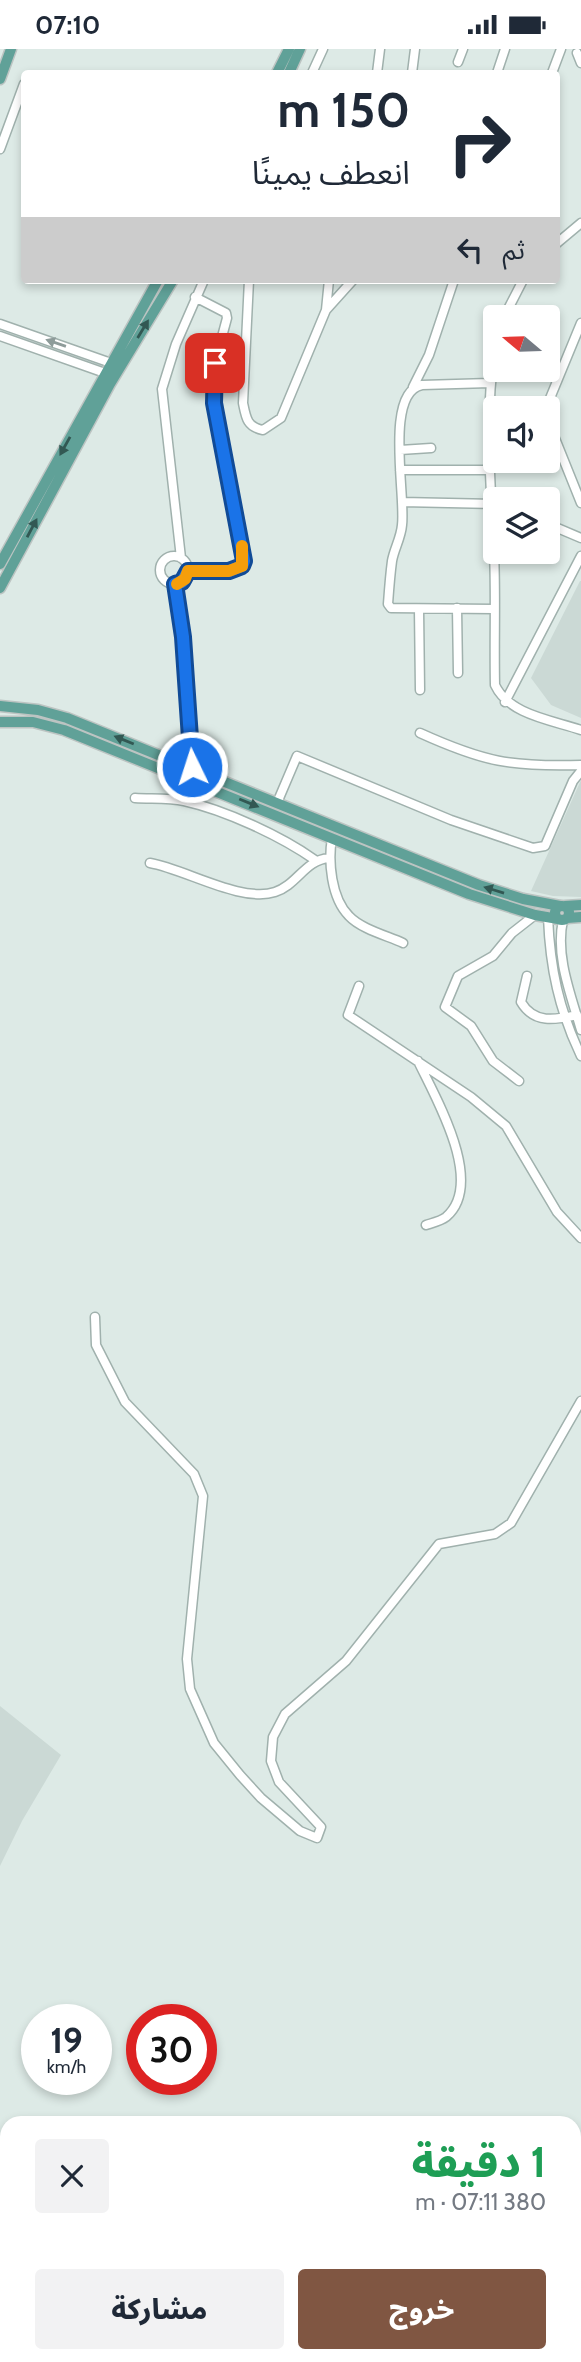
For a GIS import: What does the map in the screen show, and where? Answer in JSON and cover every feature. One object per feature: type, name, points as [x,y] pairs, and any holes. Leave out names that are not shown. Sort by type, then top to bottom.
[{"type":"main road","points":[[0,79],[11,49]]},
{"type":"main road","points":[[278,70],[289,49]]},
{"type":"main road","points":[[290,70],[300,49]]},
{"type":"main road","points":[[0,564],[156,284]]},
{"type":"main road","points":[[0,588],[110,384],[171,284]]},
{"type":"main road","points":[[0,706],[38,710],[67,718],[479,885],[523,899],[563,906],[581,905]]},
{"type":"main road","points":[[0,722],[33,722],[64,730],[469,894],[535,915],[581,917]]},
{"type":"main road","points":[[559,918],[555,911],[563,906]]},
{"type":"street","points":[[313,70],[323,49]]},
{"type":"street","points":[[377,70],[380,49]]},
{"type":"street","points":[[412,70],[415,49]]},
{"type":"street","points":[[458,62],[463,49]]},
{"type":"street","points":[[497,70],[505,49]]},
{"type":"street","points":[[553,70],[561,49]]},
{"type":"street","points":[[577,53],[581,63]]},
{"type":"street","points":[[0,149],[21,92]]},
{"type":"street","points":[[14,109],[21,112]]},
{"type":"street","points":[[560,241],[581,223]]},
{"type":"street","points":[[188,571],[181,558],[162,390],[164,376],[202,284]]},
{"type":"street","points":[[249,284],[243,403],[246,420],[254,428],[263,430],[281,418],[326,310],[329,284]]},
{"type":"street","points":[[326,310],[349,284]]},
{"type":"street","points":[[453,284],[429,355],[407,394],[404,405],[400,428],[402,525],[392,560],[388,604],[391,608],[494,609]]},
{"type":"street","points":[[510,305],[521,284]]},
{"type":"street","points":[[188,571],[229,571],[242,566],[244,561],[214,403],[215,363],[227,319],[226,313],[195,297]]},
{"type":"street","points":[[551,396],[581,323]]},
{"type":"street","points":[[0,324],[111,363]]},
{"type":"street","points":[[0,336],[105,373]]},
{"type":"street","points":[[413,387],[490,383],[490,396]]},
{"type":"street","points":[[400,450],[432,448]]},
{"type":"street","points":[[560,451],[581,503]]},
{"type":"street","points":[[400,470],[483,470]]},
{"type":"street","points":[[402,502],[483,502]]},
{"type":"street","points":[[560,529],[581,538]]},
{"type":"street","points":[[505,702],[581,556]]},
{"type":"street","points":[[181,558],[169,557],[161,565],[162,577],[175,584],[182,582],[188,571]]},
{"type":"street","points":[[494,564],[495,685],[505,702],[581,730]]},
{"type":"street","points":[[175,584],[183,637],[192,767]]},
{"type":"street","points":[[419,608],[420,690]]},
{"type":"street","points":[[457,608],[458,673]]},
{"type":"street","points":[[420,733],[491,761],[526,767],[581,765]]},
{"type":"street","points":[[278,803],[297,756],[451,820],[534,848],[545,846],[573,781],[581,771]]},
{"type":"street","points":[[135,798],[183,801],[219,813],[296,846],[315,860]]},
{"type":"street","points":[[332,838],[328,858],[339,896],[350,918],[403,943]]},
{"type":"street","points":[[150,863],[175,867],[235,890],[255,893],[275,892],[315,860],[328,858]]},
{"type":"street","points":[[519,1081],[493,1061],[471,1026],[445,1007],[458,976],[493,955],[512,933],[535,915]]},
{"type":"street","points":[[559,918],[564,974],[581,1030]]},
{"type":"street","points":[[559,918],[550,962],[563,1018],[581,1056]]},
{"type":"street","points":[[527,976],[522,1002],[528,1013],[542,1019],[576,1015]]},
{"type":"street","points":[[359,986],[348,1015],[418,1060],[506,1126],[557,1212],[581,1238]]},
{"type":"street","points":[[418,1060],[449,1126],[461,1166],[460,1188],[454,1206],[446,1218],[426,1225]]},
{"type":"street","points":[[95,1317],[96,1345],[125,1402],[194,1474],[203,1496],[187,1659],[190,1689],[214,1743],[240,1775],[261,1798],[300,1831],[317,1838],[321,1827],[279,1782],[271,1761],[273,1737],[285,1714],[346,1661],[439,1544],[495,1534],[511,1523],[581,1401]]},
{"type":"shaded area","points":[[580,581],[581,718],[551,705],[531,678]]},
{"type":"shaded area","points":[[581,780],[581,897],[553,896],[531,891]]},
{"type":"shaded area","points":[[0,1706],[61,1755],[22,1821],[0,1866]]},
{"type":"slow traffic","points":[[177,584],[185,579],[188,571],[237,569],[244,561],[242,546]]},
{"type":"route","points":[[192,767],[183,637],[175,584],[182,582],[188,571],[229,571],[242,566],[244,561],[214,403],[215,363]]}]
